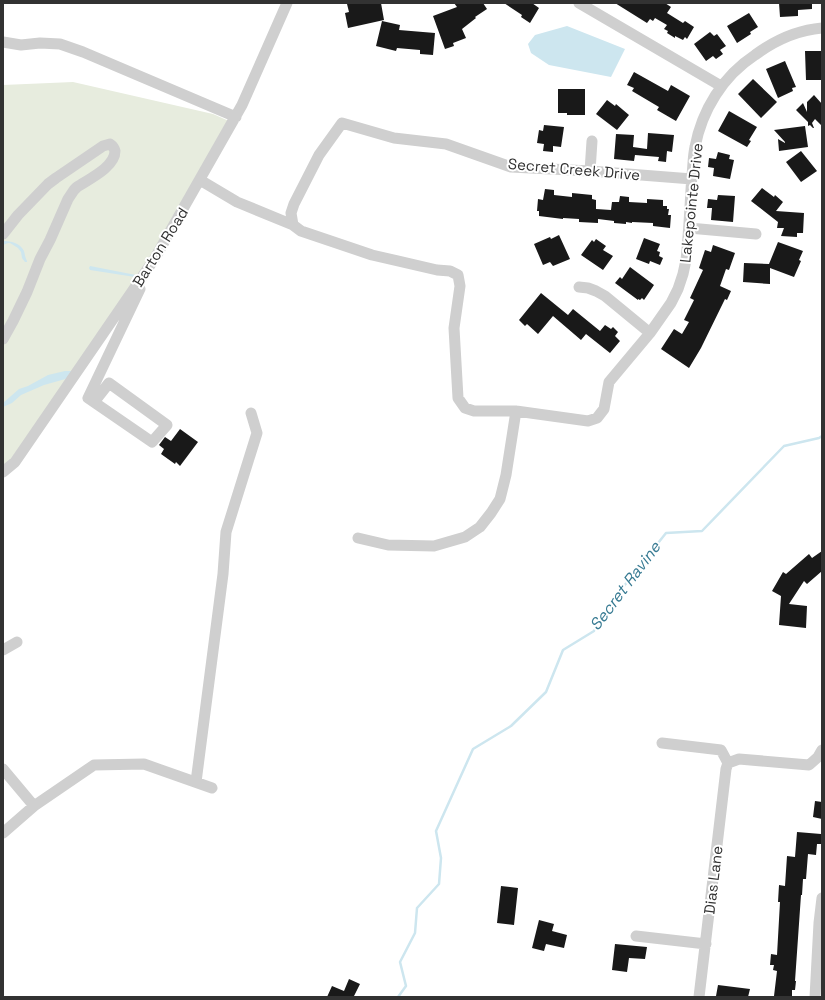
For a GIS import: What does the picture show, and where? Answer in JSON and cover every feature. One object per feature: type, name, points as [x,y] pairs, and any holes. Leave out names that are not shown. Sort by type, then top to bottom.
[{"type":"street","name":"Barton Road","points":[[3,472],[15,462],[155,258],[236,117],[287,3]]},
{"type":"street","points":[[579,3],[721,86]]},
{"type":"street","name":"Lakepointe Drive","points":[[516,411],[588,421],[597,418],[604,409],[609,382],[650,333],[671,303],[678,289],[686,260],[695,148],[701,123],[721,86],[729,76],[762,49],[799,32],[822,28]]},
{"type":"street","points":[[3,42],[21,45],[40,43],[60,44],[83,52],[236,117]]},
{"type":"street","name":"Secret Creek Drive","points":[[293,225],[291,213],[294,204],[318,156],[342,124],[394,138],[446,144],[511,167],[692,178]]},
{"type":"street","points":[[590,171],[592,141]]},
{"type":"street","points":[[3,234],[18,215],[48,184],[103,146],[110,144],[114,147],[113,161],[71,194],[3,339]]},
{"type":"street","points":[[200,180],[237,202],[293,225],[301,231],[372,255],[437,270],[450,271],[458,275],[460,286],[454,328],[458,398],[464,408],[474,411],[516,411],[506,475],[500,499],[480,526],[465,537],[434,546],[388,545],[358,538]]},
{"type":"street","points":[[689,228],[756,234]]},
{"type":"street","points":[[94,402],[109,383],[167,425],[152,442],[88,398],[155,258]]},
{"type":"street","points":[[579,287],[588,288],[605,296],[650,333]]},
{"type":"street","points":[[196,782],[223,574],[226,532],[257,432],[251,413]]},
{"type":"street","points":[[3,650],[17,642]]},
{"type":"street","points":[[662,743],[721,750],[728,763],[739,759],[809,765],[818,757],[822,750]]},
{"type":"street","name":"Dias Lane","points":[[699,997],[726,769],[728,763]]},
{"type":"street","points":[[3,833],[34,806],[94,764],[144,764],[212,788]]},
{"type":"street","points":[[3,769],[34,806]]},
{"type":"street","points":[[818,993],[819,923],[822,898]]},
{"type":"street","points":[[636,936],[706,944]]},
{"type":"shaded area","points":[[73,82],[213,114],[229,121],[153,255],[83,359],[8,463],[3,467],[3,85]]},
{"type":"water","points":[[567,26],[625,49],[611,77],[549,65],[531,53],[528,44],[535,35]]},
{"type":"water","points":[[3,241],[18,244],[24,251],[27,262],[25,262],[22,258],[21,252],[18,248],[10,243],[3,245]]},
{"type":"water","points":[[90,266],[136,275],[135,277],[90,270]]},
{"type":"water","points":[[72,371],[69,378],[44,385],[21,395],[12,403],[3,407],[3,403],[19,389],[28,386],[48,375]]},
{"type":"building","points":[[381,3],[384,20],[348,28],[345,13],[349,12],[347,4]]},
{"type":"building","points":[[454,3],[483,3],[487,9],[475,17],[476,18],[462,29],[466,38],[453,43],[454,46],[445,49],[433,16],[457,7]]},
{"type":"building","points":[[504,3],[532,3],[539,8],[530,23],[521,17],[522,15]]},
{"type":"building","points":[[615,3],[665,3],[671,7],[667,13],[683,23],[685,21],[694,27],[687,39],[685,37],[683,40],[675,36],[675,38],[664,29],[667,25],[655,18],[653,21],[650,19],[647,23]]},
{"type":"building","points":[[779,3],[812,3],[812,9],[798,10],[798,16],[780,17]]},
{"type":"building","points":[[749,13],[758,27],[750,32],[751,34],[737,43],[727,26]]},
{"type":"building","points":[[382,21],[400,25],[399,30],[435,33],[433,55],[420,54],[420,50],[397,48],[396,51],[376,46]]},
{"type":"building","points":[[710,32],[714,36],[717,34],[726,46],[720,50],[723,54],[716,59],[713,56],[706,61],[694,44]]},
{"type":"building","points":[[805,51],[822,51],[822,80],[806,80]]},
{"type":"building","points":[[785,61],[796,87],[792,88],[793,91],[778,98],[766,69]]},
{"type":"building","points":[[634,72],[668,91],[671,85],[690,96],[676,121],[657,110],[659,107],[632,91],[634,88],[627,85]]},
{"type":"building","points":[[753,79],[777,102],[761,118],[738,94]]},
{"type":"building","points":[[558,89],[585,89],[585,115],[567,115],[567,113],[558,113]]},
{"type":"building","points":[[814,95],[822,104],[822,126],[815,119],[812,123],[813,128],[810,125],[808,126],[808,122],[796,110],[803,103],[807,112],[807,102]]},
{"type":"building","points":[[607,100],[615,106],[616,104],[629,115],[617,130],[596,114]]},
{"type":"building","points":[[729,111],[757,127],[749,140],[751,141],[747,147],[718,131]]},
{"type":"building","points":[[544,125],[564,127],[561,147],[553,146],[553,152],[543,151],[544,144],[537,143],[539,130],[543,131]]},
{"type":"building","points":[[805,126],[808,147],[779,151],[778,139],[785,142],[774,130]]},
{"type":"building","points":[[648,133],[674,135],[672,152],[667,151],[666,162],[658,161],[659,157],[635,155],[634,161],[614,159],[616,134],[634,135],[633,147],[647,149]]},
{"type":"building","points":[[801,151],[817,171],[801,182],[786,162]]},
{"type":"building","points":[[718,152],[730,155],[729,159],[734,160],[730,179],[713,176],[714,168],[708,167],[709,158],[716,159]]},
{"type":"building","points":[[762,188],[774,197],[775,195],[783,202],[776,211],[804,213],[803,233],[797,233],[797,237],[781,236],[784,228],[777,228],[778,222],[751,201]]},
{"type":"building","points":[[545,189],[554,190],[554,195],[572,197],[572,193],[592,195],[592,199],[596,200],[596,209],[611,210],[612,202],[619,202],[620,196],[629,197],[629,202],[647,203],[647,199],[663,200],[663,206],[667,206],[667,209],[669,209],[668,215],[671,215],[670,228],[653,226],[653,223],[626,222],[626,224],[598,219],[598,223],[579,222],[579,219],[539,216],[539,211],[537,211],[538,199],[543,200]]},
{"type":"building","points":[[718,195],[735,196],[733,222],[711,220],[712,208],[707,208],[708,199],[717,200]]},
{"type":"building","points":[[559,235],[570,259],[553,266],[550,262],[543,265],[534,244]]},
{"type":"building","points":[[644,238],[660,244],[657,251],[660,252],[659,256],[663,258],[660,265],[650,261],[649,264],[636,259]]},
{"type":"building","points":[[596,239],[606,246],[603,250],[613,256],[603,270],[581,255],[592,240],[594,242]]},
{"type":"building","points":[[778,242],[803,251],[799,260],[801,261],[794,277],[770,268],[770,284],[743,282],[744,263],[769,264]]},
{"type":"building","points":[[713,245],[735,253],[729,270],[726,269],[720,286],[731,291],[727,300],[725,299],[701,348],[689,368],[661,349],[674,329],[682,334],[689,322],[684,320],[694,300],[690,298],[703,270],[699,268],[705,250],[711,252]]},
{"type":"building","points":[[630,267],[654,285],[644,300],[642,298],[638,300],[615,283],[620,277],[622,279]]},
{"type":"building","points":[[541,293],[568,315],[573,309],[600,331],[605,325],[611,329],[613,327],[618,332],[615,336],[620,341],[610,353],[586,334],[581,340],[553,316],[538,334],[527,324],[525,326],[519,320]]},
{"type":"building","points":[[180,429],[198,442],[180,466],[176,462],[175,464],[161,454],[164,449],[159,445],[165,437],[171,441]]},
{"type":"building","points":[[822,551],[822,571],[807,584],[804,581],[789,604],[807,606],[806,628],[779,625],[781,596],[772,591],[783,572],[786,574],[809,554],[812,558]]},
{"type":"building","points":[[815,801],[822,802],[822,819],[813,817]]},
{"type":"building","points":[[797,832],[821,834],[821,844],[817,844],[816,855],[808,854],[806,879],[803,879],[795,990],[792,990],[792,997],[774,996],[777,971],[773,970],[774,965],[770,965],[771,954],[777,955],[780,902],[778,902],[779,885],[785,886],[787,856],[795,857]]},
{"type":"building","points":[[501,886],[518,888],[514,925],[497,923]]},
{"type":"building","points":[[539,920],[554,924],[552,931],[567,935],[564,948],[546,944],[544,951],[532,948]]},
{"type":"building","points":[[615,944],[647,947],[645,959],[629,958],[627,972],[612,970]]},
{"type":"building","points":[[349,979],[360,984],[354,996],[356,997],[327,997],[332,986],[344,991]]},
{"type":"building","points":[[718,985],[750,989],[748,997],[716,996]]},
{"type":"waterway","name":"Secret Ravine","points":[[398,997],[406,986],[400,962],[415,933],[417,908],[439,884],[441,858],[436,831],[473,749],[511,726],[546,692],[563,650],[594,631],[609,605],[666,533],[702,531],[784,446],[822,436]]}]
